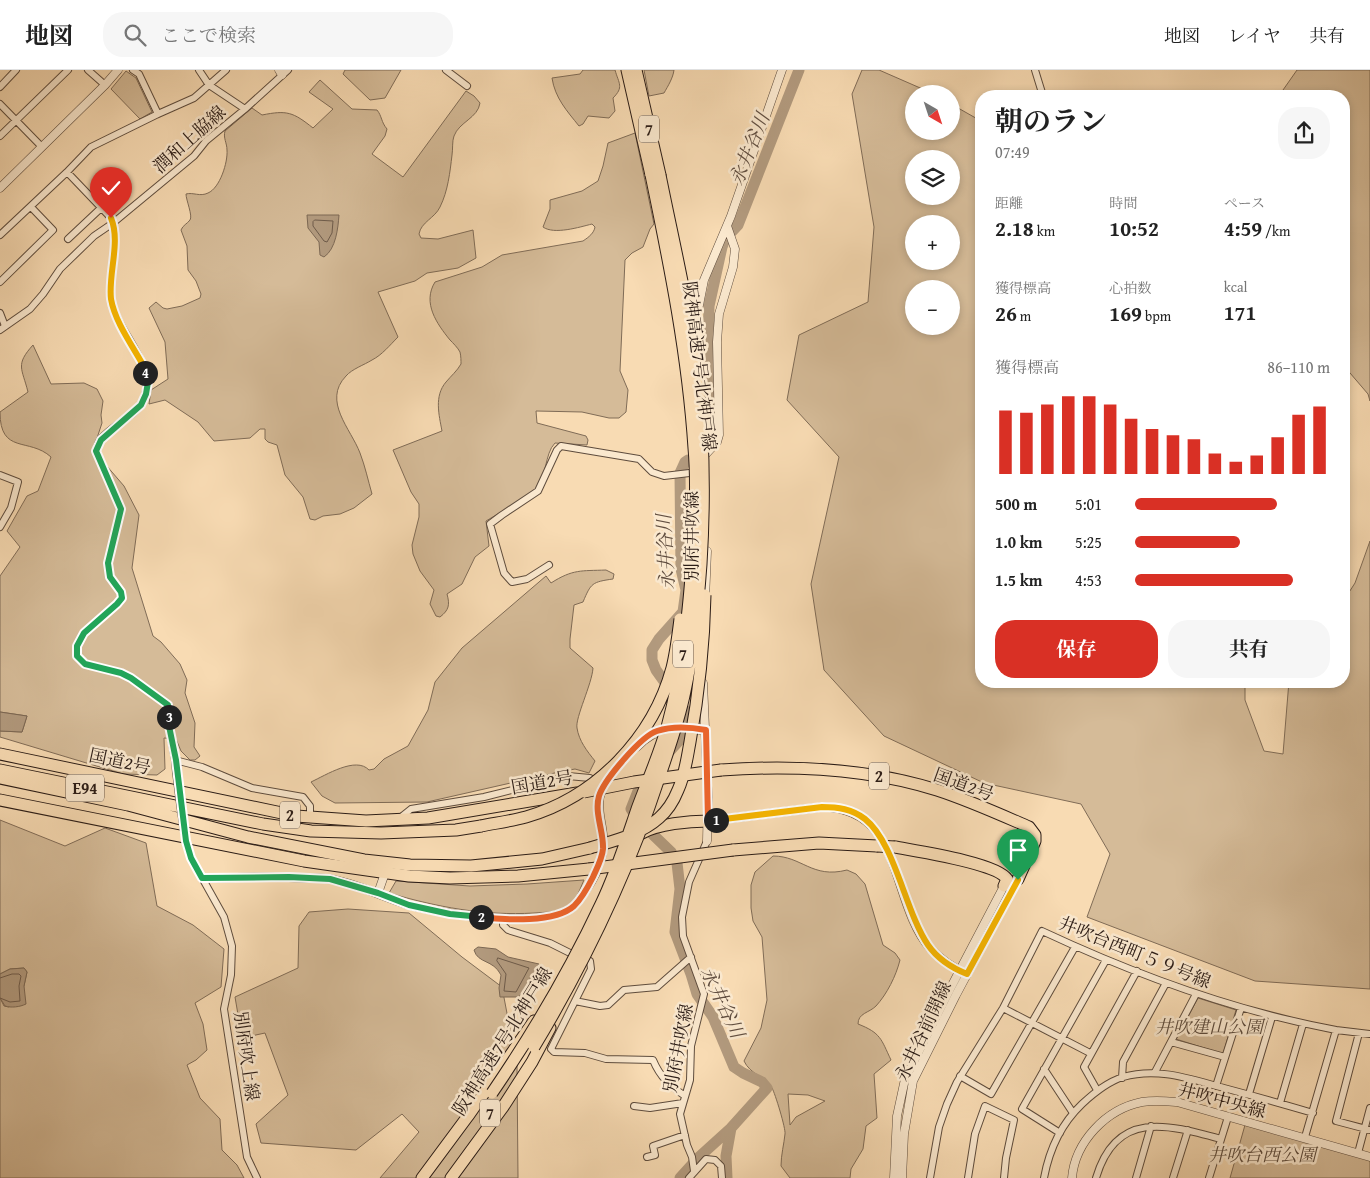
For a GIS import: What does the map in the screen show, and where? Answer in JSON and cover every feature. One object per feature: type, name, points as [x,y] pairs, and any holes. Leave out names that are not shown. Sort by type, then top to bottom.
[{"type":"highway","name":"阪神高速7号北神戸線","points":[[627,70],[635,85]]},
{"type":"highway","name":"阪神高速7号北神戸線","points":[[442,1178],[478,1130],[534,1047],[586,955],[608,908],[632,854],[675,730],[685,690],[694,639],[699,521],[688,374],[635,85],[636,70]]},
{"type":"highway","name":"阪神高速7号北神戸線","points":[[431,1178],[492,1093],[543,1014],[601,904],[624,851],[655,765],[677,688],[686,637],[699,521]]},
{"type":"highway","name":"E94","points":[[0,770],[263,824],[311,831],[381,833],[456,830],[527,816],[573,797],[604,774],[622,757],[649,721],[661,698],[672,667],[699,521]]},
{"type":"highway","name":"E94","points":[[0,778],[128,805],[248,837],[326,854],[382,862],[419,865],[487,865],[542,859],[590,848],[636,833],[660,818],[678,790],[683,774],[696,709],[704,642],[706,589],[699,521]]},
{"type":"highway","name":"国道2号","points":[[0,754],[296,816],[366,821],[428,818],[634,782],[721,770],[813,768],[879,776],[936,790],[1029,827],[1035,835],[1035,842],[1018,880]]},
{"type":"highway","points":[[0,800],[304,861],[385,873],[450,878],[518,876],[589,869],[733,850],[819,843],[895,847],[933,854],[1012,874],[1022,868]]},
{"type":"highway","points":[[422,1178],[468,1116],[525,1031],[565,979],[596,920],[631,841],[636,836],[651,829],[708,821]]},
{"type":"highway","points":[[451,1178],[503,1107],[544,1042],[634,844],[652,832],[698,825],[708,821]]},
{"type":"highway","points":[[1001,872],[1007,879],[1004,886]]},
{"type":"street","points":[[0,86],[16,70]]},
{"type":"street","points":[[0,136],[68,70]]},
{"type":"street","points":[[88,70],[105,85]]},
{"type":"street","points":[[0,188],[118,70]]},
{"type":"street","points":[[133,70],[138,74],[158,114]]},
{"type":"street","points":[[199,70],[209,85],[245,109]]},
{"type":"street","points":[[1,232],[31,207],[91,147],[194,98],[226,70]]},
{"type":"street","points":[[446,70],[467,86]]},
{"type":"street","name":"別府井吹線","points":[[694,1171],[680,1114],[690,1080],[691,1046],[704,994],[688,960],[683,936],[682,917],[689,882],[708,841],[706,730],[702,674],[707,563],[706,471],[697,315],[704,280],[727,226],[782,70]]},
{"type":"street","points":[[1035,70],[1041,90]]},
{"type":"street","name":"潤和上脇線","points":[[3,328],[30,309],[60,269],[94,236],[113,223],[194,156],[206,141],[245,109],[283,72]]},
{"type":"street","points":[[0,104],[42,147]]},
{"type":"street","points":[[67,172],[111,218],[113,223]]},
{"type":"street","points":[[0,282],[53,230],[31,207]]},
{"type":"street","points":[[68,239],[101,208]]},
{"type":"street","name":"別府吹上線","points":[[113,223],[111,298],[117,317],[143,365],[148,382],[146,394],[141,405],[101,440],[96,451],[121,509],[108,563],[110,577],[121,592],[122,598],[84,633],[77,646],[77,656],[85,664],[121,673],[131,678],[168,705],[169,726],[176,760],[182,822],[186,841],[191,858],[224,917],[232,946],[231,975],[224,1010],[247,1157],[256,1178]]},
{"type":"street","points":[[705,454],[717,442],[719,435],[718,314],[733,266],[735,249],[727,226]]},
{"type":"street","points":[[0,313],[3,328]]},
{"type":"street","points":[[549,565],[527,579],[512,582],[504,573],[490,524],[538,491],[557,450],[561,446],[639,460],[652,472],[664,476],[706,471]]},
{"type":"street","points":[[0,475],[18,482],[11,508],[0,527]]},
{"type":"street","points":[[202,878],[289,877],[330,879],[378,893],[409,905],[450,914],[503,919],[562,914],[574,906],[588,888],[602,857],[603,838],[598,811],[599,796],[609,776],[641,742],[656,731],[686,727],[706,730]]},
{"type":"street","points":[[176,760],[202,767],[252,788],[303,797],[310,806],[310,817]]},
{"type":"street","points":[[398,819],[412,809],[484,797],[568,776],[590,778],[604,786]]},
{"type":"street","points":[[708,821],[822,807],[838,807],[851,811],[865,819],[881,839],[916,924],[926,942],[940,957],[963,972]]},
{"type":"street","points":[[378,893],[385,873]]},
{"type":"street","name":"永井谷前開線","points":[[894,1178],[897,1116],[905,1079],[963,972],[1018,880]]},
{"type":"street","name":"永井谷前開線","points":[[902,1178],[904,1134],[913,1081],[1004,886]]},
{"type":"street","points":[[503,919],[503,925],[508,930],[550,943],[574,955]]},
{"type":"street","name":"井吹台西町５９号線","points":[[930,1178],[939,1127],[947,1104],[960,1076],[1003,1008],[1042,931],[1106,960],[1196,994],[1272,1017],[1336,1030],[1370,1034]]},
{"type":"street","points":[[960,1076],[991,1094],[1074,946]]},
{"type":"street","points":[[582,958],[590,961],[591,968],[552,1049],[554,1052],[585,1053],[606,1059],[653,1060],[657,1071],[684,1100]]},
{"type":"street","points":[[575,1001],[600,1006],[608,1005],[624,990],[657,987],[688,960]]},
{"type":"street","points":[[1060,1133],[1022,1109],[1106,960]]},
{"type":"street","points":[[1097,1090],[1084,1067],[1090,1053],[1137,971]]},
{"type":"street","points":[[1122,1078],[1123,1062],[1166,983]]},
{"type":"street","points":[[1154,1072],[1196,994]]},
{"type":"street","points":[[1003,1008],[1090,1053]]},
{"type":"street","points":[[1216,1086],[1241,1008]]},
{"type":"street","points":[[1248,1094],[1272,1017]]},
{"type":"street","points":[[1280,1103],[1303,1024]]},
{"type":"street","points":[[1305,1138],[1336,1030]]},
{"type":"street","points":[[1359,1033],[1336,1121],[1367,1129]]},
{"type":"street","points":[[1171,1042],[1225,1057]]},
{"type":"street","points":[[1044,1069],[1073,1113]]},
{"type":"street","points":[[1044,1178],[1050,1153],[1073,1113],[1097,1090],[1122,1078],[1154,1072],[1181,1076],[1312,1112]]},
{"type":"street","points":[[634,1106],[650,1108],[684,1100]]},
{"type":"street","name":"井吹中央線","points":[[1072,1178],[1072,1171],[1080,1148],[1098,1125],[1120,1110],[1140,1102],[1161,1100],[1177,1102],[1370,1157]]},
{"type":"street","points":[[968,1178],[975,1134],[985,1106],[1014,1120],[1004,1178]]},
{"type":"street","points":[[1358,1153],[1367,1129],[1370,1108]]},
{"type":"street","points":[[1209,1178],[1228,1116]]},
{"type":"street","points":[[1096,1178],[1101,1161],[1115,1142],[1134,1129],[1151,1126],[1172,1127],[1221,1139]]},
{"type":"street","points":[[1136,1178],[1151,1126]]},
{"type":"street","points":[[1173,1178],[1188,1130]]},
{"type":"street","points":[[647,1157],[655,1155],[652,1146],[684,1135]]},
{"type":"street","points":[[688,1178],[706,1159],[715,1160],[721,1166],[722,1178]]},
{"type":"green space","points":[[345,70],[401,70],[385,98],[370,100],[343,74]]},
{"type":"green space","points":[[583,70],[615,70],[620,88],[613,98],[615,111],[609,118],[588,116],[583,124],[579,126],[559,98],[552,78],[580,74]]},
{"type":"green space","points":[[644,70],[674,70],[664,93],[649,96]]},
{"type":"green space","points":[[862,70],[879,70],[913,85],[905,85],[905,140],[960,140],[960,109],[975,118],[975,688],[1245,688],[1245,700],[1264,751],[1283,754],[1288,688],[1350,688],[1350,591],[1355,583],[1370,541],[1370,989],[1255,981],[1087,917],[1110,854],[1081,804],[984,783],[884,736],[824,670],[811,584],[839,457],[787,400],[799,335],[868,302],[874,227],[852,94]]},
{"type":"green space","points":[[1297,70],[1370,70],[1370,401],[1368,394],[1350,373],[1350,90],[1283,90]]},
{"type":"green space","points":[[126,71],[136,78],[152,112],[140,119],[111,89]]},
{"type":"green space","points":[[320,80],[352,109],[377,110],[387,129],[385,136],[372,154],[403,177],[466,91],[480,103],[476,113],[456,131],[453,140],[447,188],[443,201],[438,211],[422,226],[419,234],[421,238],[438,239],[473,230],[476,258],[458,268],[427,273],[415,281],[378,292],[398,337],[386,350],[346,376],[339,386],[337,395],[341,415],[360,453],[372,494],[354,508],[340,514],[323,516],[315,520],[310,519],[303,497],[285,475],[277,445],[265,439],[265,429],[260,429],[250,438],[214,441],[198,422],[165,400],[149,404],[151,390],[168,379],[165,342],[149,308],[156,302],[167,309],[182,306],[200,298],[201,294],[196,281],[188,270],[187,246],[181,230],[191,218],[186,194],[199,195],[208,193],[220,180],[226,161],[225,131],[252,108],[262,115],[289,114],[313,128],[333,109],[309,92]]},
{"type":"green space","points":[[635,133],[654,224],[643,247],[632,253],[625,260],[620,371],[628,390],[626,412],[619,418],[609,418],[582,412],[536,411],[537,423],[586,436],[588,440],[587,445],[555,443],[549,453],[538,487],[533,493],[486,521],[489,546],[475,557],[462,584],[447,594],[447,610],[440,617],[436,616],[430,604],[434,590],[420,571],[413,554],[412,545],[419,517],[419,504],[411,492],[393,450],[442,431],[438,406],[440,393],[442,387],[461,364],[460,352],[440,327],[433,313],[430,298],[431,290],[435,282],[482,267],[502,255],[583,241],[587,238],[595,227],[592,224],[560,230],[543,227],[550,209],[550,200],[582,191],[598,181],[608,143]]},
{"type":"green space","points":[[33,345],[51,384],[84,383],[97,389],[103,401],[102,423],[93,450],[124,486],[139,515],[132,568],[153,636],[161,642],[180,664],[187,680],[185,693],[195,723],[194,747],[200,756],[195,760],[190,760],[181,751],[176,739],[164,738],[165,769],[157,775],[123,774],[0,737],[0,731],[22,732],[27,716],[0,712],[0,576],[20,547],[7,531],[27,496],[38,491],[51,457],[42,451],[10,440],[1,425],[0,412],[28,392],[22,372],[22,362]]},
{"type":"green space","points":[[606,570],[614,574],[613,579],[593,584],[583,602],[574,605],[570,639],[570,648],[593,668],[577,723],[581,742],[595,761],[589,773],[575,769],[427,802],[335,803],[322,796],[311,782],[333,771],[349,766],[357,765],[369,770],[374,769],[384,759],[408,746],[428,710],[435,682],[462,648],[546,576],[551,583],[571,573]]},
{"type":"green space","points":[[0,820],[65,846],[105,828],[146,843],[157,906],[193,925],[224,949],[221,987],[195,1003],[203,1024],[207,1050],[187,1065],[200,1098],[220,1119],[222,1150],[237,1165],[244,1178],[0,1178],[0,998],[4,1006],[9,1007],[24,986],[27,972],[24,968],[10,969],[0,974]]},
{"type":"green space","points":[[773,856],[792,859],[825,872],[847,870],[856,874],[865,884],[883,945],[895,953],[900,960],[894,978],[884,996],[876,1006],[858,1020],[858,1024],[876,1034],[891,1060],[874,1074],[877,1118],[866,1126],[863,1149],[851,1169],[850,1178],[790,1178],[781,1166],[785,1131],[772,1088],[750,1069],[744,1061],[761,1028],[767,1000],[762,937],[753,921],[751,908],[751,885],[755,872]],"holes":[[[788,1094],[808,1095],[825,1101],[796,1117],[790,1125]]]},
{"type":"green space","points":[[584,880],[577,896],[569,906],[557,911],[546,912],[515,914],[479,912],[443,906],[389,893],[396,881],[470,886]]},
{"type":"green space","points":[[348,909],[409,913],[502,987],[517,1066],[518,1178],[380,1178],[419,1132],[402,1114],[356,1150],[261,1143],[256,1124],[288,1095],[265,1033],[242,1038],[235,997],[298,968],[299,926],[309,912]]},
{"type":"green space","name":"井吹建山公園","points":[[1198,998],[1236,1010],[1223,1054],[1176,1039]]},
{"type":"green space","name":"井吹台西公園","points":[[1245,1125],[1370,1159],[1370,1178],[1230,1178]]},
{"type":"water","points":[[307,215],[339,215],[334,244],[324,257],[320,255],[319,242],[308,228]]},
{"type":"water","points":[[0,712],[27,716],[22,732],[0,731]]},
{"type":"water","points":[[478,947],[496,949],[508,957],[539,964],[519,997],[500,997],[501,975],[494,966],[479,958],[474,950]]},
{"type":"water","points":[[24,968],[27,972],[24,986],[26,1004],[16,1007],[5,1006],[0,998],[0,974],[10,969]]},
{"type":"waterway","name":"永井谷川","points":[[708,443],[713,439],[708,342],[709,306],[722,247],[725,239],[738,225],[799,70]]},
{"type":"waterway","name":"永井谷川","points":[[667,754],[686,733],[689,716],[656,670],[652,660],[652,650],[659,639],[683,612],[686,590],[681,569],[680,473],[685,462],[688,460]]},
{"type":"waterway","name":"永井谷川","points":[[633,812],[631,809],[640,786],[649,776]]},
{"type":"waterway","name":"永井谷川","points":[[643,825],[671,852],[677,863],[680,889],[675,932],[697,994],[713,1017],[734,1067],[762,1082],[767,1088],[731,1128],[699,1157],[680,1178]]},
{"type":"waterway","points":[[727,1178],[726,1156],[731,1128]]},
{"type":"route","points":[[111,218],[114,239],[111,298],[117,317],[143,365],[148,382],[146,394],[141,405],[99,442],[96,451],[121,509],[108,563],[110,577],[121,592],[122,598],[84,633],[77,646],[77,656],[85,664],[121,673],[131,678],[168,705],[169,726],[176,760],[182,822],[191,858],[202,878],[289,877],[330,879],[378,893],[409,905],[450,914],[501,919],[562,914],[574,906],[588,888],[602,857],[603,838],[598,811],[599,796],[609,776],[641,742],[656,731],[686,727],[706,730],[708,821],[822,807],[838,807],[851,811],[865,819],[881,839],[916,924],[929,947],[959,971],[967,974],[1018,880]]}]
